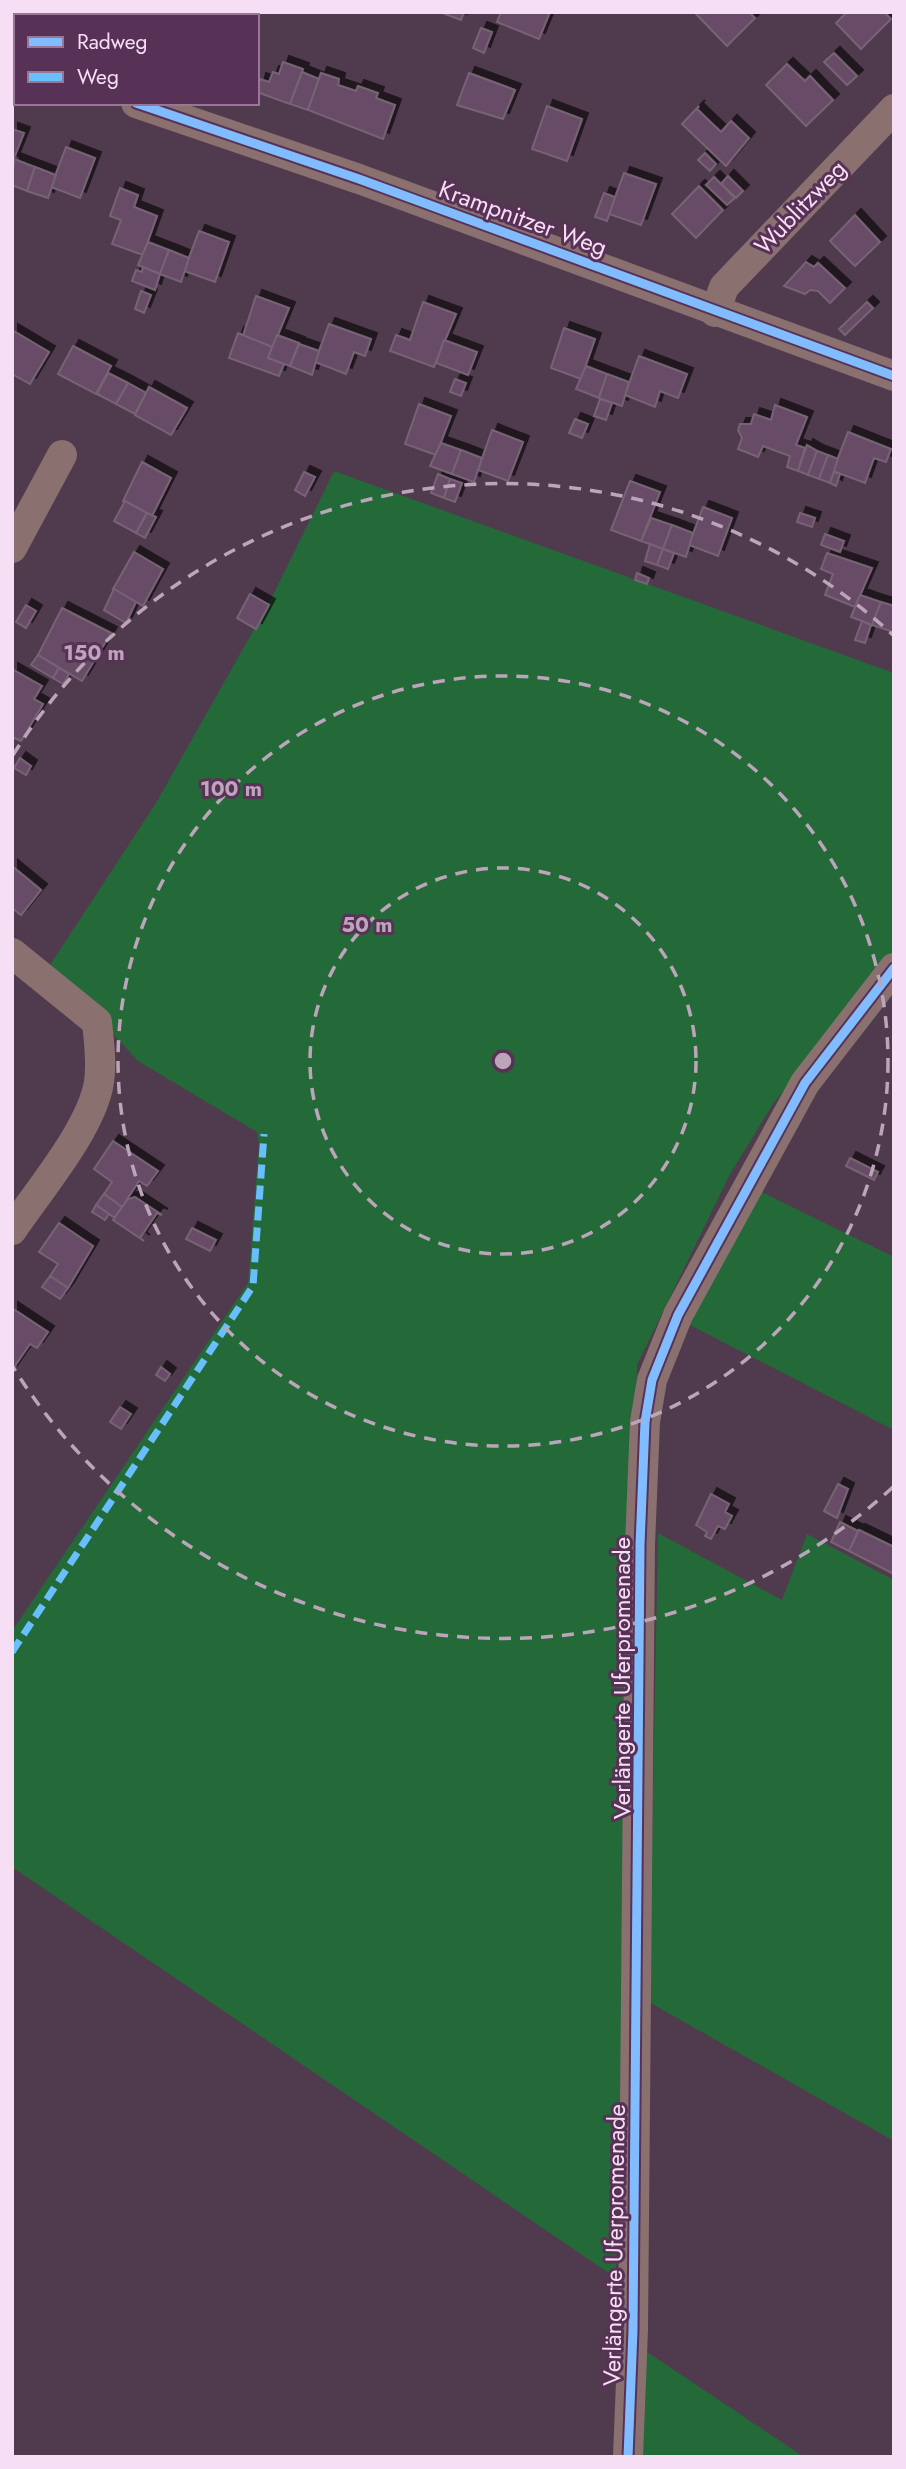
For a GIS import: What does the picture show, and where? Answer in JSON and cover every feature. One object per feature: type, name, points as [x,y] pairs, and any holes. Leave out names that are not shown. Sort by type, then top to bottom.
[{"type":"street","name":"Krampnitzer Weg","points":[[142,105],[498,229],[715,312],[894,376]]},
{"type":"street","name":"Wublitzweg","points":[[715,312],[724,287],[894,109]]},
{"type":"street","points":[[12,548],[62,455]]},
{"type":"street","points":[[12,953],[97,1022],[101,1056],[99,1083],[91,1111],[12,1230]]},
{"type":"street","name":"Verlängerte Uferpromenade","points":[[628,2457],[634,2330],[640,1545],[645,1422],[652,1380],[678,1315],[805,1083],[894,968]]},
{"type":"green space","points":[[334,471],[894,673],[894,955],[773,1104],[730,1174],[637,1365],[616,2278],[12,1867],[12,1631],[248,1283],[259,1145],[257,1132],[138,1061],[50,965],[156,803],[270,601]]},
{"type":"green space","points":[[749,1186],[894,1257],[894,1430],[686,1323]]},
{"type":"green space","points":[[658,1533],[782,1600],[807,1534],[894,1580],[894,2141],[649,2002]]},
{"type":"green space","points":[[644,2350],[804,2457],[642,2457]]},
{"type":"building","points":[[92,12],[220,12],[220,14],[91,14]]},
{"type":"building","points":[[440,12],[464,12],[461,20]]},
{"type":"building","points":[[501,12],[550,12],[539,39],[497,22]]},
{"type":"building","points":[[694,12],[749,12],[755,18],[727,46]]},
{"type":"building","points":[[847,12],[884,12],[891,19],[861,49],[836,23]]},
{"type":"building","points":[[481,28],[492,32],[484,53],[473,48]]},
{"type":"building","points":[[834,53],[857,76],[847,85],[824,62]]},
{"type":"building","points":[[283,62],[303,69],[290,104],[259,93],[260,79],[269,82],[273,72],[279,74]]},
{"type":"building","points":[[787,64],[805,81],[810,76],[833,100],[806,126],[766,85]]},
{"type":"building","points":[[302,72],[319,79],[308,110],[290,104]]},
{"type":"building","points":[[321,73],[339,79],[338,85],[356,91],[358,86],[378,93],[376,98],[395,105],[383,139],[308,110]]},
{"type":"building","points":[[469,73],[515,90],[503,119],[457,105]]},
{"type":"building","points":[[547,106],[582,119],[567,161],[532,149]]},
{"type":"building","points":[[699,106],[697,109],[721,132],[731,121],[749,138],[726,166],[682,124]]},
{"type":"building","points":[[12,129],[24,133],[12,163]]},
{"type":"building","points":[[66,147],[95,158],[80,198],[51,187]]},
{"type":"building","points":[[705,153],[716,164],[710,171],[698,160]]},
{"type":"building","points":[[14,159],[35,167],[27,191],[12,185]]},
{"type":"building","points":[[35,167],[56,175],[48,198],[27,191]]},
{"type":"building","points":[[624,173],[656,184],[641,225],[609,214]]},
{"type":"building","points":[[728,176],[743,191],[736,198],[721,184]]},
{"type":"building","points":[[714,177],[735,198],[727,205],[706,185]]},
{"type":"building","points":[[699,186],[723,210],[696,238],[672,214]]},
{"type":"building","points":[[120,188],[138,195],[134,207],[157,216],[143,255],[112,244],[121,220],[110,216]]},
{"type":"building","points":[[604,193],[615,197],[607,221],[595,217]]},
{"type":"building","points":[[855,215],[880,242],[855,266],[830,241]]},
{"type":"building","points":[[199,231],[229,242],[215,282],[184,271]]},
{"type":"building","points":[[148,242],[169,250],[160,274],[138,265]]},
{"type":"building","points":[[169,250],[189,258],[181,282],[160,274]]},
{"type":"building","points":[[806,262],[814,267],[818,263],[845,288],[830,303],[818,291],[810,290],[805,294],[784,286]]},
{"type":"building","points":[[143,267],[160,274],[155,290],[132,281],[136,270],[142,272]]},
{"type":"building","points":[[141,291],[151,295],[144,313],[135,309]]},
{"type":"building","points":[[256,296],[289,308],[273,347],[243,336]]},
{"type":"building","points":[[423,302],[456,314],[434,367],[390,351],[396,335],[410,340]]},
{"type":"building","points":[[867,302],[873,308],[845,335],[839,329]]},
{"type":"building","points":[[329,324],[371,339],[365,356],[354,352],[346,374],[315,362]]},
{"type":"building","points":[[564,328],[595,339],[581,379],[551,368]]},
{"type":"building","points":[[12,330],[49,352],[30,384],[12,374]]},
{"type":"building","points":[[238,333],[272,347],[268,358],[284,364],[279,376],[229,358]]},
{"type":"building","points":[[277,335],[299,343],[290,366],[268,358]]},
{"type":"building","points":[[444,340],[477,352],[468,375],[436,363]]},
{"type":"building","points":[[299,344],[319,351],[312,375],[290,366]]},
{"type":"building","points":[[73,346],[111,366],[96,394],[58,374]]},
{"type":"building","points":[[639,356],[687,374],[678,398],[660,391],[655,407],[625,395]]},
{"type":"building","points":[[586,366],[607,374],[599,398],[576,389]]},
{"type":"building","points":[[108,373],[128,383],[116,404],[97,394]]},
{"type":"building","points":[[607,374],[629,382],[622,406],[599,398]]},
{"type":"building","points":[[455,379],[466,383],[461,396],[450,392]]},
{"type":"building","points":[[128,383],[146,393],[135,414],[116,404]]},
{"type":"building","points":[[149,387],[187,408],[171,435],[135,415]]},
{"type":"building","points":[[600,399],[612,403],[606,420],[594,416]]},
{"type":"building","points":[[419,404],[451,416],[436,455],[405,444]]},
{"type":"building","points":[[775,405],[807,417],[796,445],[805,448],[798,471],[787,467],[790,456],[763,446],[758,457],[738,449],[742,438],[738,430],[740,424],[751,424],[754,414],[771,420]]},
{"type":"building","points":[[575,419],[588,424],[582,438],[569,433]]},
{"type":"building","points":[[492,430],[523,442],[508,481],[478,470]]},
{"type":"building","points":[[848,432],[891,449],[886,462],[874,458],[865,483],[833,471]]},
{"type":"building","points":[[441,443],[461,450],[452,474],[430,466]]},
{"type":"building","points":[[807,445],[817,451],[808,475],[798,471]]},
{"type":"building","points":[[461,450],[482,458],[474,482],[452,474]]},
{"type":"building","points":[[817,451],[828,455],[819,479],[808,475]]},
{"type":"building","points":[[828,455],[838,459],[830,483],[819,479]]},
{"type":"building","points":[[142,462],[171,478],[152,516],[123,501]]},
{"type":"building","points":[[304,472],[315,477],[305,496],[295,490]]},
{"type":"building","points":[[834,472],[840,474],[836,486],[830,483]]},
{"type":"building","points":[[438,474],[450,479],[444,498],[431,493]]},
{"type":"building","points":[[450,479],[462,483],[455,502],[444,498]]},
{"type":"building","points":[[630,481],[660,492],[641,541],[611,530]]},
{"type":"building","points":[[125,501],[147,513],[136,533],[114,521]]},
{"type":"building","points":[[703,507],[732,518],[718,556],[689,545]]},
{"type":"building","points":[[147,513],[156,517],[145,538],[136,533]]},
{"type":"building","points":[[800,513],[815,518],[812,527],[797,522]]},
{"type":"building","points":[[651,518],[672,525],[663,549],[641,541]]},
{"type":"building","points":[[672,525],[693,533],[686,557],[663,549]]},
{"type":"building","points":[[825,534],[844,541],[840,552],[821,545]]},
{"type":"building","points":[[650,544],[663,549],[657,565],[645,561]]},
{"type":"building","points":[[663,549],[674,553],[668,569],[657,565]]},
{"type":"building","points":[[134,552],[163,569],[143,606],[113,589]]},
{"type":"building","points":[[827,553],[872,568],[855,607],[825,595],[833,574],[821,569]]},
{"type":"building","points":[[637,573],[649,578],[647,584],[635,580]]},
{"type":"building","points":[[114,589],[136,602],[126,623],[104,610]]},
{"type":"building","points":[[250,594],[269,605],[256,629],[237,618]]},
{"type":"building","points":[[860,595],[881,602],[872,625],[851,617]]},
{"type":"building","points":[[881,602],[894,606],[893,632],[872,625]]},
{"type":"building","points":[[26,605],[36,611],[26,628],[16,622]]},
{"type":"building","points":[[62,608],[111,633],[82,681],[38,655]]},
{"type":"building","points":[[862,621],[871,625],[865,643],[855,640]]},
{"type":"building","points":[[38,655],[59,668],[53,678],[31,665]]},
{"type":"building","points":[[59,668],[69,674],[63,684],[53,678]]},
{"type":"building","points":[[12,669],[42,686],[34,699],[43,704],[21,741],[12,737]]},
{"type":"building","points":[[20,758],[31,766],[26,775],[14,768]]},
{"type":"building","points":[[12,866],[41,890],[21,915],[12,908]]},
{"type":"building","points":[[113,1141],[158,1171],[147,1186],[139,1181],[122,1207],[104,1194],[112,1182],[94,1169]]},
{"type":"building","points":[[850,1158],[878,1172],[874,1180],[846,1166]]},
{"type":"building","points":[[104,1194],[122,1207],[115,1218],[96,1205]]},
{"type":"building","points":[[135,1197],[162,1215],[157,1213],[140,1238],[144,1241],[113,1220],[128,1199]]},
{"type":"building","points":[[96,1205],[109,1214],[105,1220],[92,1212]]},
{"type":"building","points":[[59,1223],[93,1246],[68,1288],[50,1276],[58,1264],[39,1252]]},
{"type":"building","points":[[192,1228],[216,1240],[210,1251],[186,1239]]},
{"type":"building","points":[[50,1276],[68,1288],[60,1299],[42,1287]]},
{"type":"building","points":[[12,1308],[48,1332],[37,1348],[30,1344],[12,1370]]},
{"type":"building","points":[[161,1367],[170,1374],[165,1381],[156,1375]]},
{"type":"building","points":[[120,1407],[131,1414],[121,1429],[110,1422]]},
{"type":"building","points":[[838,1484],[848,1489],[837,1518],[824,1511]]},
{"type":"building","points":[[711,1494],[729,1504],[725,1512],[732,1516],[725,1529],[718,1526],[711,1539],[705,1536],[707,1532],[696,1525]]},
{"type":"building","points":[[840,1522],[858,1531],[849,1551],[831,1542]]},
{"type":"building","points":[[859,1530],[894,1547],[894,1574],[849,1551]]},
{"type":"marked path","points":[[12,1652],[253,1286],[264,1134]]},
{"type":"cycle path","points":[[142,105],[359,179],[894,376]]},
{"type":"cycle path","points":[[628,2457],[633,2330],[640,1545],[645,1422],[652,1380],[678,1315],[805,1083],[894,968]]}]
